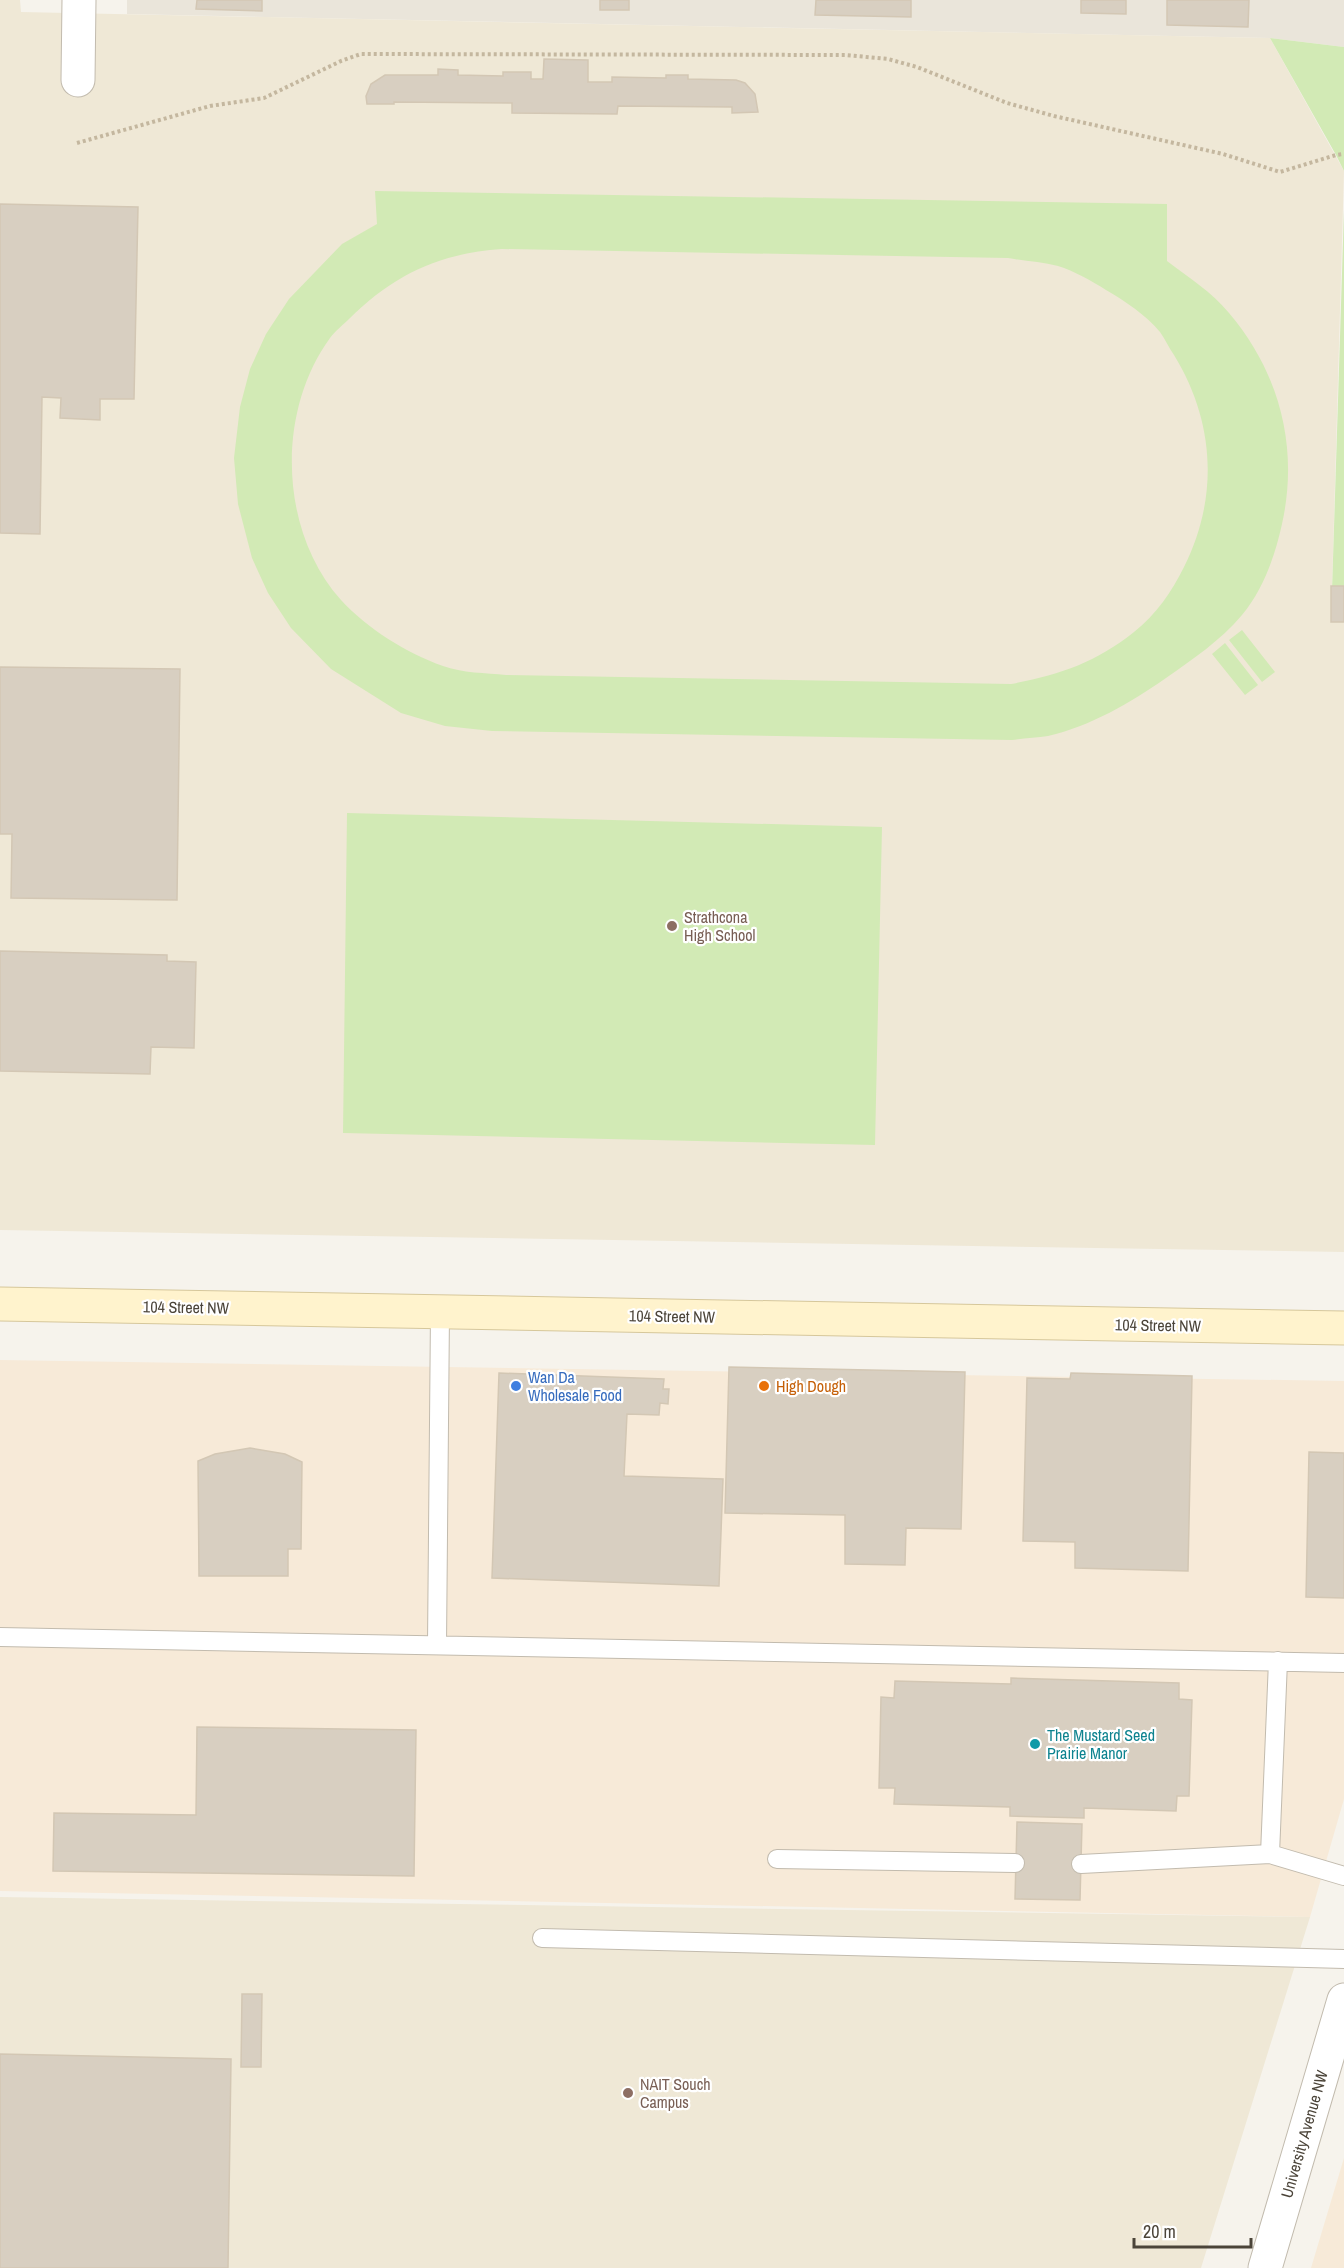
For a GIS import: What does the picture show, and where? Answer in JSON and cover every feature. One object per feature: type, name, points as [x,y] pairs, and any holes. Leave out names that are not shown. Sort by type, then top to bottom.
[{"type":"main road","name":"104 Street NW","points":[[0,1304],[1344,1328]]},
{"type":"street","points":[[78,80],[79,0]]},
{"type":"street","name":"University Avenue NW","points":[[1265,2268],[1344,2000]]},
{"type":"lane","points":[[437,1645],[440,1312]]},
{"type":"lane","points":[[0,1637],[1344,1663]]},
{"type":"lane","points":[[1270,1854],[1278,1661]]},
{"type":"lane","points":[[1081,1864],[1270,1854],[1344,1876]]},
{"type":"lane","points":[[777,1859],[1015,1863]]},
{"type":"lane","points":[[542,1938],[1344,1959]]},
{"type":"path","points":[[77,143],[210,106],[264,98],[341,61],[361,54],[846,56],[888,59],[917,67],[1007,103],[1053,116],[1223,154],[1280,172],[1336,154],[1344,154]]},
{"type":"shaded area","name":"Strathcona High School","points":[[0,0],[20,0],[21,12],[1270,38],[1344,171],[1331,622],[1344,622],[1344,1252],[0,1230]]},
{"type":"shaded area","points":[[127,0],[1344,0],[1344,47],[1270,38],[127,14]]},
{"type":"shaded area","points":[[0,1360],[1344,1381],[1344,1799],[1310,1917],[0,1891]]},
{"type":"shaded area","name":"NAIT Souch Campus","points":[[0,1897],[1310,1917],[1201,2268],[0,2268]]},
{"type":"shaded area","points":[[1344,2158],[1344,2268],[1311,2268]]},
{"type":"green space","points":[[1270,38],[1344,47],[1344,171],[1336,155]]},
{"type":"green space","points":[[375,191],[1167,204],[1167,261],[1215,298],[1247,336],[1273,386],[1281,412],[1288,467],[1287,496],[1272,560],[1256,595],[1242,615],[1206,649],[1124,705],[1095,720],[1048,736],[1012,740],[492,731],[445,726],[401,713],[331,669],[291,628],[268,593],[252,558],[238,504],[234,458],[240,407],[250,369],[266,334],[289,299],[342,244],[377,224]],"holes":[[[502,249],[1008,258],[1058,266],[1070,271],[1120,299],[1148,320],[1162,335],[1188,380],[1204,433],[1207,487],[1203,514],[1184,567],[1169,594],[1149,618],[1119,643],[1091,660],[1061,672],[1011,684],[506,675],[466,671],[429,661],[388,639],[363,621],[341,600],[321,572],[306,540],[296,506],[292,471],[293,435],[300,400],[312,368],[330,338],[366,304],[400,279],[438,261],[479,251]]]},
{"type":"green space","points":[[1344,210],[1344,622],[1331,622]]},
{"type":"green space","points":[[1242,630],[1275,672],[1262,682],[1229,640]]},
{"type":"green space","points":[[1225,643],[1258,685],[1245,695],[1212,654]]},
{"type":"green space","points":[[347,813],[882,827],[875,1145],[343,1133]]},
{"type":"building","points":[[197,0],[262,0],[262,11],[196,9]]},
{"type":"building","points":[[600,0],[629,0],[629,10],[600,10]]},
{"type":"building","points":[[816,0],[911,0],[911,17],[815,15]]},
{"type":"building","points":[[1081,0],[1126,0],[1126,14],[1081,13]]},
{"type":"building","points":[[1167,0],[1249,0],[1248,27],[1167,25]]},
{"type":"building","points":[[544,59],[588,60],[588,82],[612,82],[612,77],[666,78],[666,75],[688,75],[688,79],[736,80],[745,83],[755,94],[758,112],[732,113],[732,107],[618,106],[617,114],[512,113],[512,103],[394,102],[394,104],[367,104],[366,96],[371,84],[385,75],[438,75],[438,69],[458,70],[458,75],[503,76],[503,72],[531,72],[531,79],[543,79]]},
{"type":"building","points":[[0,204],[138,207],[134,399],[100,399],[100,420],[60,418],[61,398],[42,397],[40,534],[0,533]]},
{"type":"building","points":[[1331,586],[1344,586],[1344,622],[1331,622]]},
{"type":"building","points":[[0,667],[180,669],[177,900],[11,898],[12,834],[0,834]]},
{"type":"building","points":[[0,951],[167,955],[167,961],[196,962],[194,1048],[151,1047],[150,1074],[0,1071]]},
{"type":"building","points":[[729,1367],[965,1372],[961,1529],[906,1528],[905,1565],[845,1564],[845,1515],[725,1513]]},
{"type":"building","points":[[499,1373],[664,1379],[663,1389],[669,1389],[668,1404],[660,1403],[659,1415],[627,1414],[624,1476],[723,1479],[719,1586],[492,1578]]},
{"type":"building","points":[[1071,1373],[1192,1376],[1188,1571],[1075,1568],[1075,1542],[1023,1541],[1027,1378],[1070,1379]]},
{"type":"building","points":[[250,1448],[285,1454],[302,1462],[301,1549],[288,1549],[288,1576],[199,1576],[198,1461],[215,1454]]},
{"type":"building","points":[[1309,1452],[1344,1453],[1344,1598],[1306,1597]]},
{"type":"building","name":"The Mustard Seed Prairie Manor","points":[[1011,1678],[1179,1683],[1179,1699],[1192,1700],[1189,1796],[1177,1796],[1176,1811],[1084,1808],[1084,1818],[1010,1816],[1010,1807],[894,1804],[895,1788],[879,1788],[881,1697],[894,1698],[895,1681],[1011,1684]]},
{"type":"building","points":[[197,1727],[416,1730],[414,1876],[53,1871],[54,1813],[196,1815]]},
{"type":"building","points":[[1017,1822],[1082,1824],[1080,1900],[1015,1899]]},
{"type":"building","points":[[242,1994],[262,1994],[261,2067],[241,2067]]},
{"type":"building","points":[[0,2054],[231,2059],[228,2268],[0,2268]]},
{"type":"place","name":"Strathcona High School","points":[[672,926]]},
{"type":"place","name":"Wan Da Wholesale Food","points":[[516,1386]]},
{"type":"place","name":"High Dough","points":[[764,1386]]},
{"type":"place","name":"The Mustard Seed Prairie Manor","points":[[1035,1744]]},
{"type":"place","name":"NAIT Souch Campus","points":[[628,2093]]}]
